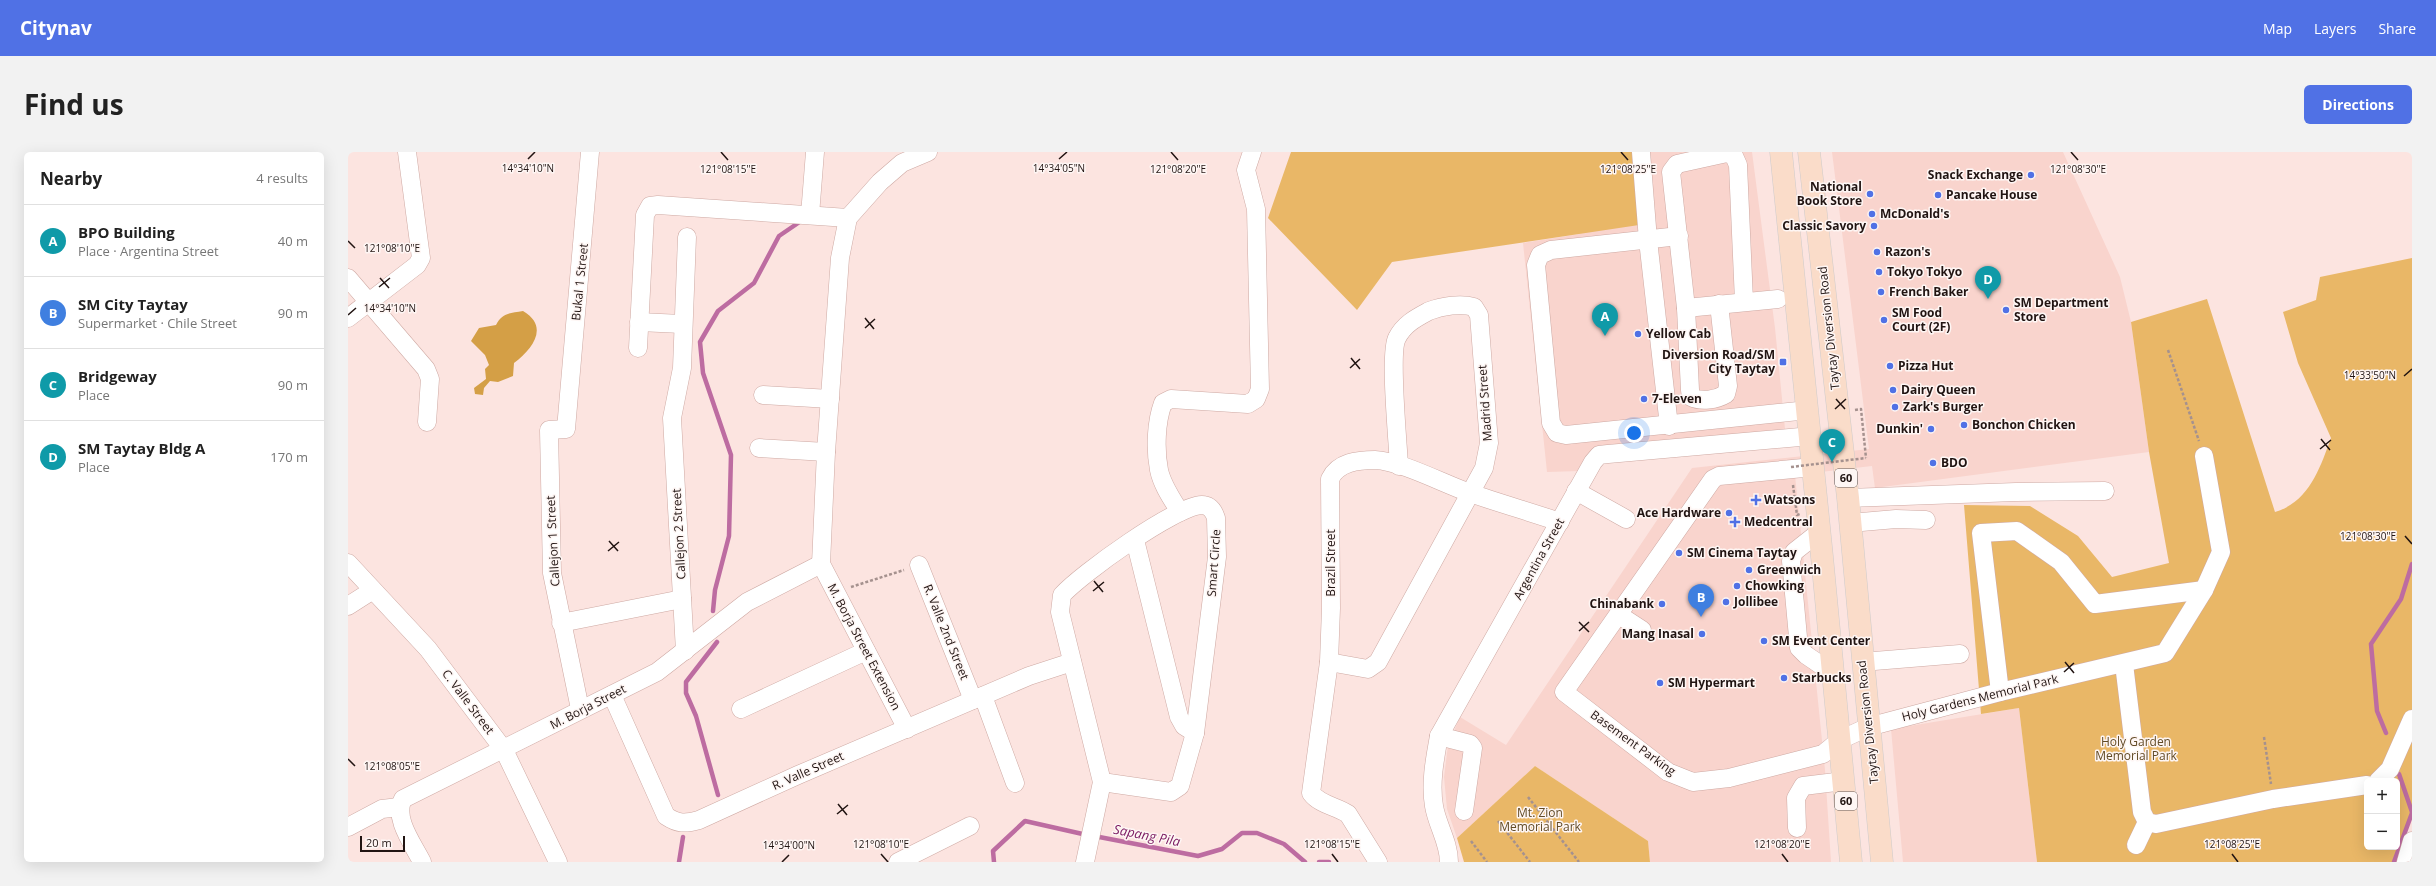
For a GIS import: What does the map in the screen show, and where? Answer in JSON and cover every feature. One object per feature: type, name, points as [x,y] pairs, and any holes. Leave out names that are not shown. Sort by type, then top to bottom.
[{"type":"main road","name":"60","points":[[1781,152],[1786,299],[1808,410],[1814,468],[1818,533],[1834,674],[1851,862]]},
{"type":"main road","name":"Taytay Diversion Road","points":[[1813,153],[1848,498],[1868,732],[1882,862]]},
{"type":"street","points":[[348,318],[417,265],[421,258],[421,247],[407,152]]},
{"type":"street","name":"Bukal 1 Street","points":[[567,412],[590,152]]},
{"type":"street","points":[[810,215],[815,152]]},
{"type":"street","points":[[821,564],[826,452],[840,258],[848,218],[880,182],[897,158],[928,152]]},
{"type":"street","points":[[1180,512],[1165,486],[1159,470],[1158,418],[1163,403],[1171,399],[1248,404],[1256,399],[1260,389],[1256,209],[1246,170],[1252,152]]},
{"type":"street","points":[[1641,152],[1648,240],[1669,426]]},
{"type":"street","points":[[1719,304],[1728,386],[1726,394],[1720,397],[1698,400],[1691,397],[1690,390],[1686,308],[1671,172],[1672,167],[1708,156],[1727,153],[1734,156],[1738,165],[1744,301]]},
{"type":"street","points":[[638,348],[645,216],[650,206],[658,205],[848,218]]},
{"type":"street","name":"Callejon 2 Street","points":[[685,651],[672,418],[682,368],[682,324],[686,236]]},
{"type":"street","points":[[1679,236],[1551,250],[1540,255],[1536,265],[1551,423],[1557,433],[1566,435],[1669,426],[1808,410]]},
{"type":"street","points":[[348,278],[426,369],[430,379],[428,422]]},
{"type":"street","points":[[1686,308],[1744,301],[1786,299]]},
{"type":"street","name":"Madrid Street","points":[[1329,662],[1368,669],[1378,662],[1484,468],[1489,443],[1479,315],[1474,307],[1466,305],[1436,308],[1414,318],[1402,329],[1396,340],[1394,360],[1399,466]]},
{"type":"street","points":[[639,322],[682,324]]},
{"type":"street","points":[[763,395],[830,399]]},
{"type":"street","name":"Callejon 1 Street","points":[[567,412],[566,429],[549,430],[552,573],[580,710]]},
{"type":"street","name":"Argentina Street","points":[[1449,862],[1449,852],[1434,806],[1434,764],[1439,736],[1576,491],[1599,455],[1811,436]]},
{"type":"street","points":[[759,448],[826,452]]},
{"type":"street","name":"Holy Gardens Memorial Park","points":[[1823,754],[1840,740],[2000,692],[2124,664],[2165,653],[2204,590],[2221,552],[2204,456]]},
{"type":"street","name":"Brazil Street","points":[[1378,862],[1348,814],[1341,809],[1316,800],[1311,793],[1329,662],[1331,608],[1330,479],[1334,472],[1351,462],[1376,460],[1399,466],[1470,493],[1560,522]]},
{"type":"street","points":[[1642,630],[1619,615],[1712,479],[1719,476],[1814,468]]},
{"type":"street","points":[[1576,491],[1626,519]]},
{"type":"street","points":[[1848,498],[2016,492],[2105,491]]},
{"type":"street","name":"Smart Circle","points":[[1205,506],[1215,513],[1217,557],[1195,733],[1180,786],[1174,791],[1102,782],[1060,612],[1062,596],[1135,540],[1180,512],[1205,506]]},
{"type":"street","points":[[1850,523],[1926,520]]},
{"type":"street","points":[[2000,692],[1981,533],[2017,531],[2061,562],[2095,604],[2204,590]]},
{"type":"street","points":[[1818,533],[1794,552],[1791,561],[1799,648],[1806,655],[1834,674]]},
{"type":"street","points":[[1135,540],[1179,717],[1184,726],[1195,733]]},
{"type":"street","name":"C. Valle Street","points":[[348,563],[428,649],[504,750],[558,862]]},
{"type":"street","name":"M. Borja Street Extension","points":[[821,564],[834,593],[907,729]]},
{"type":"street","name":"M. Borja Street","points":[[399,807],[403,799],[504,750],[657,672],[746,602],[821,564]]},
{"type":"street","name":"R. Valle 2nd Street","points":[[919,565],[1015,783]]},
{"type":"street","points":[[348,606],[373,590]]},
{"type":"street","points":[[561,623],[682,599]]},
{"type":"street","name":"Basement Parking","points":[[1619,615],[1564,692],[1668,772],[1693,782],[1729,778],[1823,754]]},
{"type":"street","points":[[741,709],[866,651]]},
{"type":"street","points":[[1862,662],[1960,654]]},
{"type":"street","name":"R. Valle Street","points":[[612,695],[666,816],[678,823],[699,820],[1029,676],[1072,662]]},
{"type":"street","points":[[2124,664],[2142,812],[2147,822]]},
{"type":"street","points":[[2381,778],[2390,769],[2412,719]]},
{"type":"street","points":[[1439,736],[1470,744],[1474,748],[1464,811]]},
{"type":"street","points":[[1797,828],[1796,798],[1803,786],[1844,781]]},
{"type":"street","points":[[1085,862],[1102,782]]},
{"type":"street","points":[[2147,822],[2156,824],[2273,800],[2364,785]]},
{"type":"street","points":[[348,827],[382,809],[399,807],[400,816],[422,862]]},
{"type":"street","points":[[2136,845],[2147,822]]},
{"type":"street","points":[[898,862],[970,826]]},
{"type":"street","points":[[2406,862],[2412,841]]},
{"type":"path","points":[[2168,350],[2204,456]]},
{"type":"path","points":[[1792,474],[1791,467],[1866,458],[1861,409]]},
{"type":"path","points":[[1793,480],[1797,515]]},
{"type":"path","points":[[834,593],[919,565]]},
{"type":"path","points":[[2264,737],[2273,800]]},
{"type":"path","points":[[1528,798],[1579,862]]},
{"type":"path","points":[[1498,821],[1530,862]]},
{"type":"path","points":[[1471,841],[1487,862]]},
{"type":"shaded area","points":[[1572,152],[1752,152],[1775,328],[1785,429],[1592,449],[1580,471],[1547,472],[1523,243],[1580,234]]},
{"type":"shaded area","points":[[1832,152],[2063,152],[2120,277],[2131,322],[2149,452],[1875,488],[1872,466],[1795,475],[1825,770],[1831,862],[1650,862],[1648,841],[1535,766],[1457,838],[1447,809],[1444,777],[1448,745],[1460,717],[1506,745],[1692,468],[1869,449]]},
{"type":"shaded area","points":[[523,311],[531,317],[536,324],[537,331],[532,345],[514,363],[513,376],[498,382],[490,381],[484,388],[483,395],[475,394],[474,388],[486,379],[485,369],[489,365],[485,355],[471,341],[479,328],[496,325],[504,316],[510,313]]},
{"type":"shaded area","points":[[2019,708],[2037,862],[1903,862],[1891,729]]},
{"type":"green space","points":[[1291,152],[1633,152],[1639,225],[1392,262],[1357,310],[1268,218]]},
{"type":"green space","name":"Holy Garden Memorial Park","points":[[2412,258],[2412,813],[2400,846],[2400,778],[2364,778],[2364,850],[2398,850],[2394,862],[2037,862],[2019,708],[1981,714],[1964,505],[2030,506],[2078,536],[2112,577],[2169,563],[2149,452],[2131,322],[2207,299],[2275,512],[2287,507],[2305,492],[2312,482],[2331,438],[2298,363],[2283,312],[2316,300],[2320,277]]},
{"type":"green space","name":"Mt. Zion Memorial Park","points":[[1535,766],[1648,841],[1650,862],[1464,862],[1457,838]]},
{"type":"waterway","points":[[713,611],[715,590],[729,536],[731,455],[703,373],[700,342],[718,311],[754,283],[779,236],[801,221]]},
{"type":"waterway","name":"Sapang Pila","points":[[2386,733],[2377,711],[2371,644],[2401,599],[2412,564]]},
{"type":"waterway","points":[[717,642],[686,682],[686,693],[696,716],[718,795]]},
{"type":"waterway","name":"Sapang Pila","points":[[2399,774],[2412,812]]},
{"type":"waterway","name":"Sapang Pila","points":[[2394,862],[2412,813]]},
{"type":"waterway","name":"Sapang Pila","points":[[994,862],[993,851],[1025,821],[1087,835]]},
{"type":"waterway","name":"Sapang Pila","points":[[1094,836],[1198,856],[1222,849],[1242,833],[1257,833],[1284,844],[1305,862]]},
{"type":"waterway","points":[[679,862],[683,837]]},
{"type":"waterway","name":"Sapang Pila","points":[[1319,862],[1329,862]]},
{"type":"place","name":"Snack Exchange","points":[[2031,175]]},
{"type":"place","name":"National Book Store","points":[[1870,194]]},
{"type":"place","name":"Pancake House","points":[[1938,195]]},
{"type":"place","name":"McDonald's","points":[[1872,214]]},
{"type":"place","name":"Classic Savory","points":[[1874,226]]},
{"type":"place","name":"Razon's","points":[[1877,252]]},
{"type":"place","name":"Tokyo Tokyo","points":[[1879,272]]},
{"type":"place","name":"French Baker","points":[[1881,292]]},
{"type":"place","name":"SM Taytay Bldg A","points":[[1988,299]]},
{"type":"place","name":"SM Department Store","points":[[2006,310]]},
{"type":"place","name":"SM Food Court (2F)","points":[[1884,320]]},
{"type":"place","name":"Yellow Cab","points":[[1638,334]]},
{"type":"place","name":"BPO Building","points":[[1605,336]]},
{"type":"place","name":"Diversion Road/SM City Taytay","points":[[1783,362]]},
{"type":"place","name":"Pizza Hut","points":[[1890,366]]},
{"type":"place","name":"Dairy Queen","points":[[1893,390]]},
{"type":"place","name":"7-Eleven","points":[[1644,399]]},
{"type":"place","name":"Zark's Burger","points":[[1895,407]]},
{"type":"place","name":"Bonchon Chicken","points":[[1964,425]]},
{"type":"place","name":"Dunkin'","points":[[1931,429]]},
{"type":"place","name":"Bridgeway","points":[[1832,462]]},
{"type":"place","name":"BDO","points":[[1933,463]]},
{"type":"place","name":"Watsons","points":[[1756,500]]},
{"type":"place","name":"Ace Hardware","points":[[1729,513]]},
{"type":"place","name":"Medcentral","points":[[1735,522]]},
{"type":"place","name":"SM Cinema Taytay","points":[[1679,553]]},
{"type":"place","name":"Greenwich","points":[[1749,570]]},
{"type":"place","name":"Chowking","points":[[1737,586]]},
{"type":"place","name":"Jollibee","points":[[1726,602]]},
{"type":"place","name":"Chinabank","points":[[1662,604]]},
{"type":"place","name":"SM City Taytay","points":[[1701,617]]},
{"type":"place","name":"Mang Inasal","points":[[1702,634]]},
{"type":"place","name":"SM Event Center","points":[[1764,641]]},
{"type":"place","name":"Starbucks","points":[[1784,678]]},
{"type":"place","name":"SM Hypermart","points":[[1660,683]]}]
